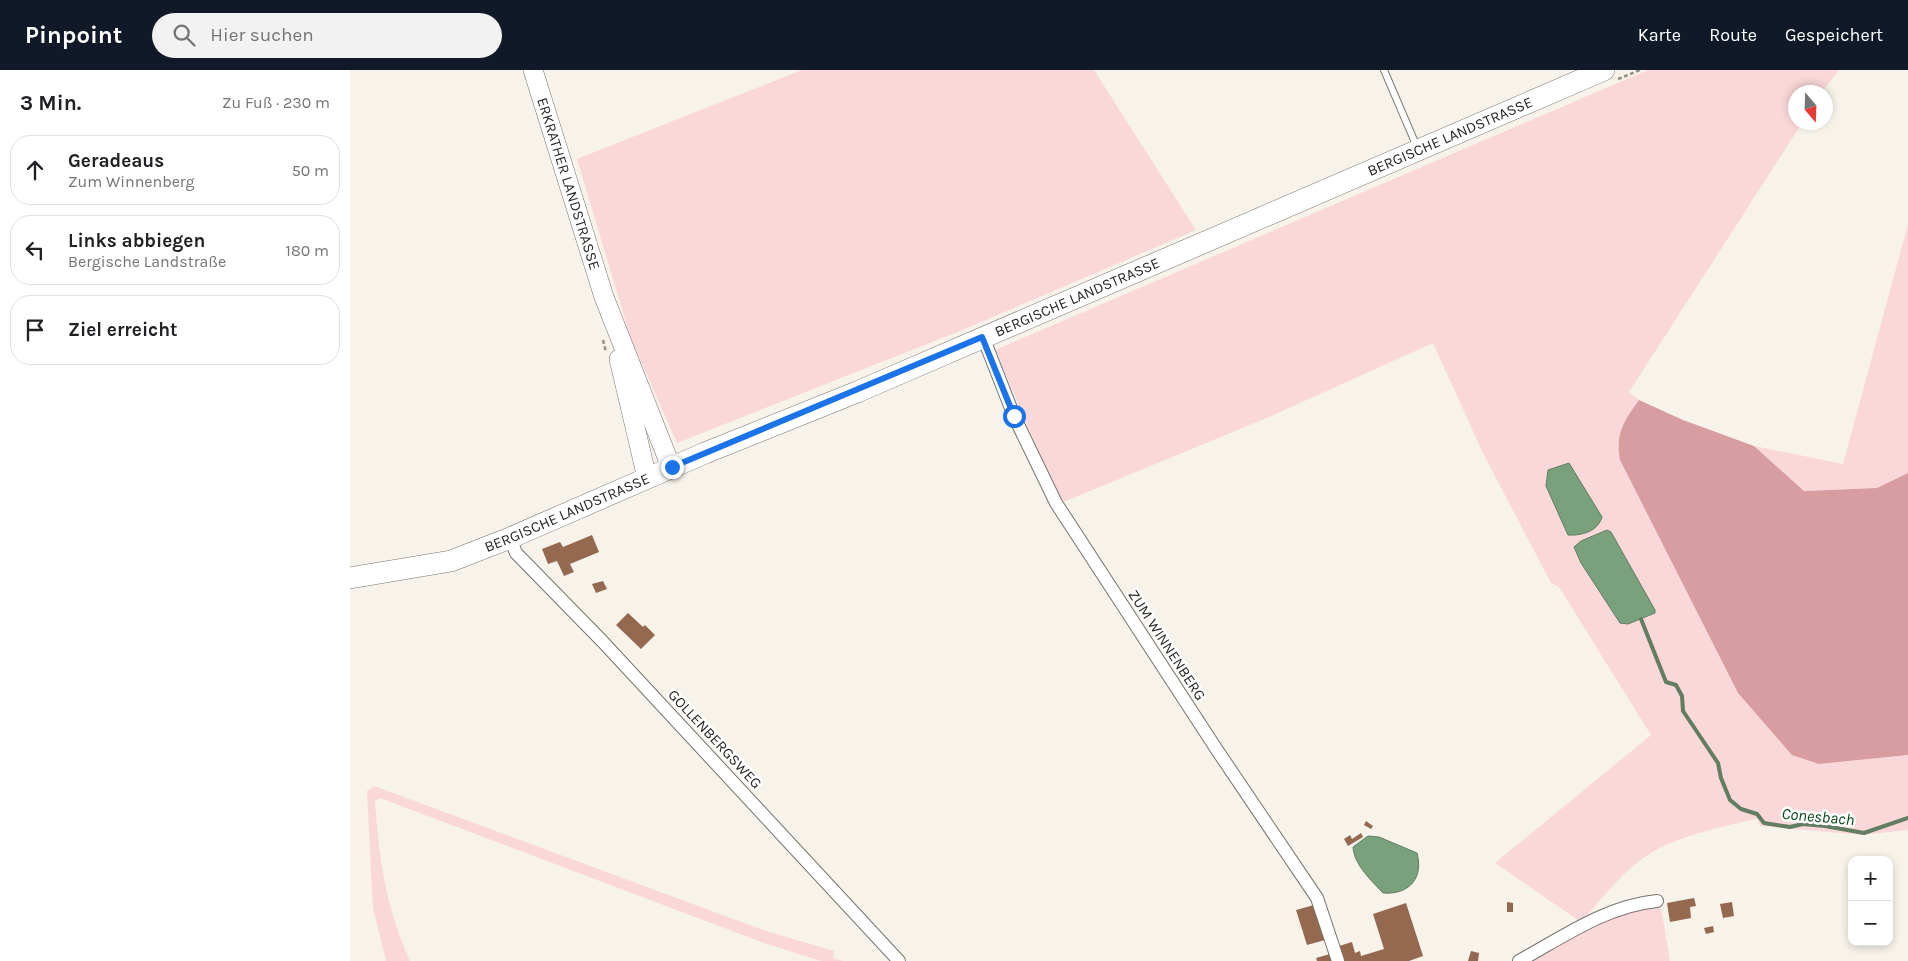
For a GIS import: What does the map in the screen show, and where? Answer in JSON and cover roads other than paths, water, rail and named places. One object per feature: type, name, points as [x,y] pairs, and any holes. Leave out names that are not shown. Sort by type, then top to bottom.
[{"type":"main road","name":"BERGISCHE LANDSTRASSE","points":[[350,578],[451,561],[510,538],[672,467],[982,337],[1604,70]]},
{"type":"street","name":"ERKRATHER LANDSTRASSE","points":[[533,70],[604,297],[647,478]]},
{"type":"street","name":"ERKRATHER LANDSTRASSE","points":[[604,297],[672,467]]},
{"type":"street","name":"ZUM WINNENBERG","points":[[982,337],[1014,416],[1056,503],[1216,750],[1317,898],[1338,961]]},
{"type":"street","name":"GOLLENBERGSWEG","points":[[510,538],[516,553],[603,642],[899,961]]},
{"type":"street","points":[[1519,961],[1611,912],[1635,903],[1657,901]]},
{"type":"lane","points":[[1384,70],[1418,150]]},
{"type":"waterway","name":"Conesbach","points":[[1641,619],[1666,682],[1676,685],[1682,696],[1683,711],[1718,763],[1721,778],[1730,800],[1741,809],[1757,814],[1764,823],[1790,827],[1803,824],[1825,826],[1864,833],[1908,818]]}]
